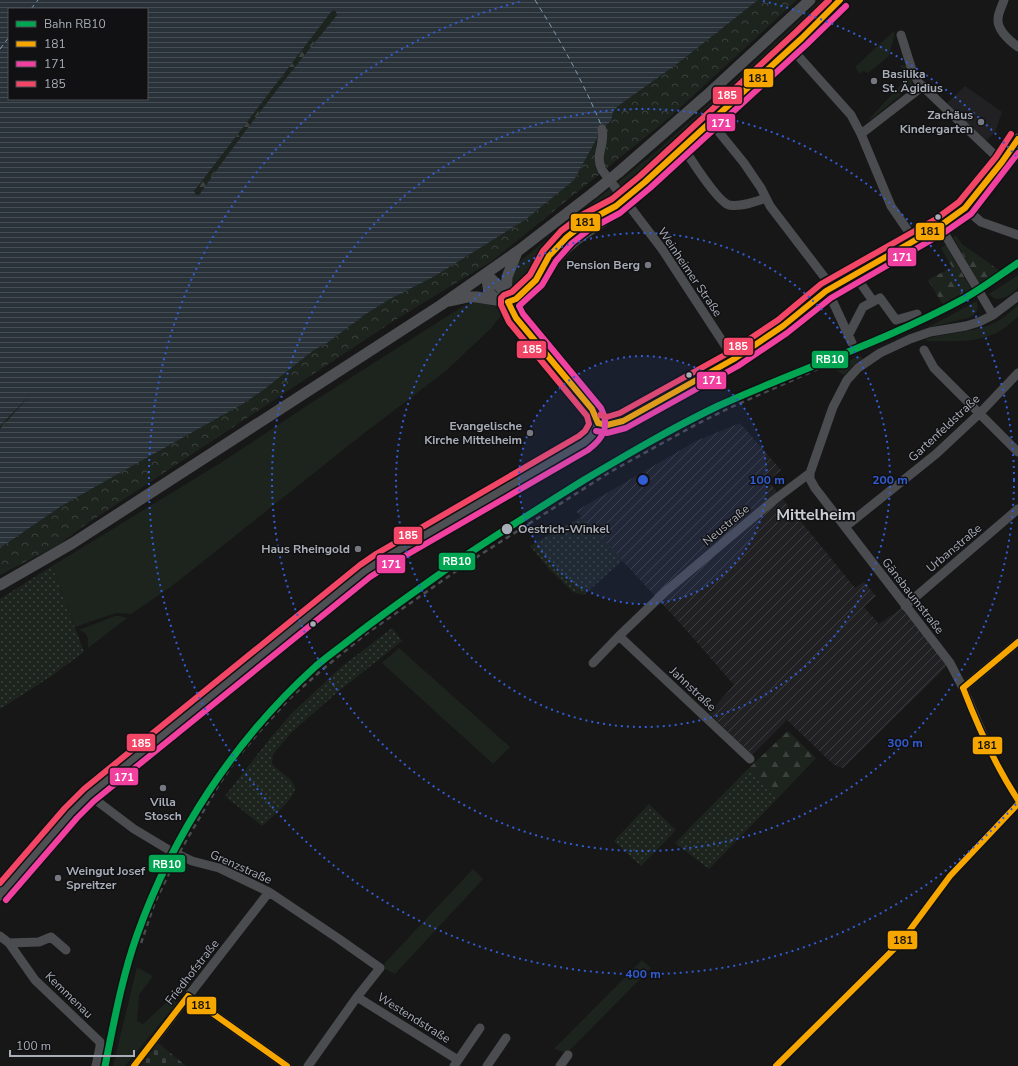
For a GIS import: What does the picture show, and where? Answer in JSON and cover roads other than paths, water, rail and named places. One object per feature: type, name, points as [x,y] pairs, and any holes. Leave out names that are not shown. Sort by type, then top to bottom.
[{"type":"main road","points":[[0,585],[80,538],[440,305],[518,251],[619,172],[706,96],[810,0]]},
{"type":"main road","points":[[598,424],[623,421],[734,359],[783,326],[829,289],[940,226],[965,208],[1002,162],[1018,139]]},
{"type":"main road","points":[[503,299],[508,273],[518,251]]},
{"type":"main road","points":[[0,895],[71,813],[89,795],[365,571],[592,437],[598,424],[592,409],[516,318],[503,299],[489,292],[486,274]]},
{"type":"main road","points":[[440,305],[468,297],[503,299]]},
{"type":"street","points":[[503,299],[516,299],[536,280],[549,256],[567,236],[586,222],[616,206],[645,182],[791,48],[840,0]]},
{"type":"street","points":[[1004,0],[998,18],[998,24],[1006,36],[1018,47]]},
{"type":"street","points":[[902,35],[913,73],[919,83],[1002,162]]},
{"type":"street","points":[[791,48],[850,115],[861,134],[891,206],[915,240]]},
{"type":"street","points":[[861,134],[923,86]]},
{"type":"street","points":[[710,121],[744,163],[761,188],[770,206],[829,289],[833,302],[850,339],[863,307],[880,298],[896,320],[917,314]]},
{"type":"street","name":"Weinheimer Straße","points":[[602,129],[604,140],[599,155],[599,165],[662,249],[734,359]]},
{"type":"street","points":[[683,147],[715,192],[724,202],[731,205],[742,204],[766,198]]},
{"type":"street","points":[[965,208],[981,222],[1018,236]]},
{"type":"street","points":[[940,226],[993,315]]},
{"type":"street","points":[[854,274],[873,301]]},
{"type":"street","points":[[810,473],[833,407],[851,374],[865,362],[900,343],[922,335],[973,324],[993,315],[1018,296]]},
{"type":"street","points":[[924,350],[934,368],[1018,452]]},
{"type":"street","name":"Gartenfeldstraße","points":[[845,527],[925,464],[980,413],[1018,373]]},
{"type":"street","name":"Gänsbaumstraße","points":[[810,473],[810,479],[815,488],[904,606],[950,663],[963,688],[986,742]]},
{"type":"street","name":"Neustraße","points":[[593,663],[666,591],[774,500],[810,473]]},
{"type":"street","name":"Urbanstraße","points":[[904,606],[1018,509]]},
{"type":"street","name":"Jahnstraße","points":[[619,636],[750,759]]},
{"type":"street","points":[[963,688],[1018,642]]},
{"type":"street","name":"Grenzstraße","points":[[89,795],[134,829],[162,847],[192,861],[219,868],[269,892],[380,968]]},
{"type":"street","name":"Friedhofstraße","points":[[134,1066],[269,892]]},
{"type":"street","name":"Kemmenau","points":[[0,936],[9,943],[35,980],[100,1042],[96,1066]]},
{"type":"street","points":[[9,943],[39,942],[51,937],[66,950]]},
{"type":"street","name":"Westendstraße","points":[[308,1066],[357,997],[380,968]]},
{"type":"street","points":[[188,996],[287,1066]]},
{"type":"street","name":"Westendstraße","points":[[357,997],[456,1063]]},
{"type":"street","points":[[456,1063],[480,1028]]},
{"type":"street","points":[[487,1066],[506,1038]]},
{"type":"street","points":[[560,1066],[568,1055]]},
{"type":"railway","points":[[141,943],[155,902],[179,853],[218,786],[237,758],[259,732],[290,698],[323,669],[366,634],[472,560],[610,472],[729,408],[820,368]]},
{"type":"rail line","name":"RB10","points":[[105,1066],[127,967],[137,935],[152,897],[169,861],[188,825],[233,757],[287,694],[316,666],[387,612],[465,556],[584,480],[634,451],[718,406],[905,328],[972,294],[1018,263]]},
{"type":"place","name":"Basilika St. Ägidius","points":[[874,81]]},
{"type":"place","name":"Zachäus Kindergarten","points":[[981,122]]},
{"type":"place","name":"Pension Berg","points":[[648,265]]},
{"type":"place","name":"Evangelische Kirche Mittelheim","points":[[530,433]]},
{"type":"place","name":"Oestrich-Winkel","points":[[507,529]]},
{"type":"place","name":"Haus Rheingold","points":[[358,549]]},
{"type":"place","name":"Villa Stosch","points":[[163,788]]},
{"type":"place","name":"Weingut Josef Spreitzer","points":[[58,878]]},
{"type":"district","name":"Mittelheim","points":[[816,515]]}]
